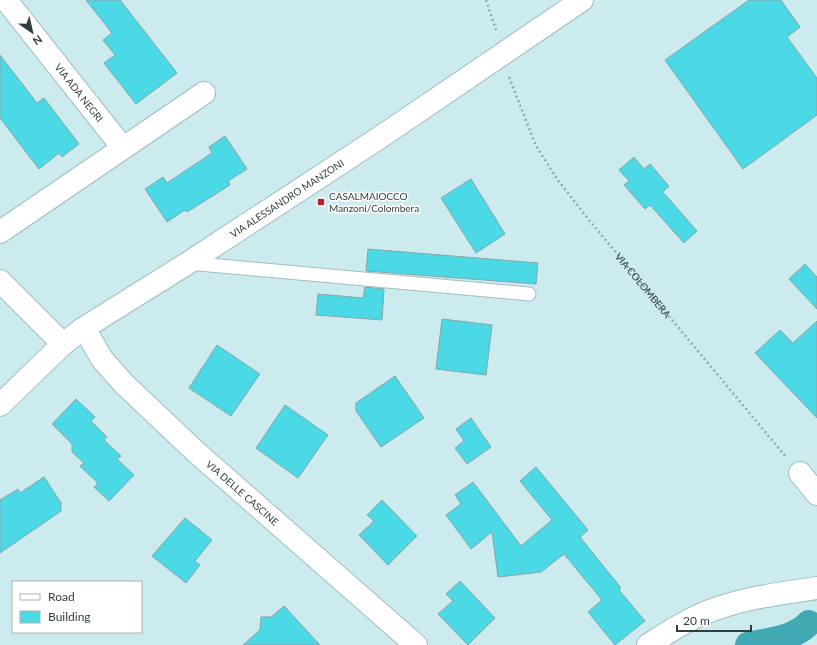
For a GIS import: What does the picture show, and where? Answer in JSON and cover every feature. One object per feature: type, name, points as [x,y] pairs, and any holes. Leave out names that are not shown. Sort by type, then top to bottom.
[{"type":"street","name":"VIA ADA NEGRI","points":[[6,0],[123,148]]},
{"type":"street","name":"VIA ALESSANDRO MANZONI","points":[[0,405],[63,344],[84,328],[188,263],[447,94],[582,0]]},
{"type":"street","points":[[0,232],[204,93]]},
{"type":"street","points":[[0,280],[63,344]]},
{"type":"street","name":"VIA DELLE CASCINE","points":[[84,328],[99,355],[124,384],[196,452],[416,645]]},
{"type":"street","points":[[800,473],[817,494]]},
{"type":"street","points":[[648,645],[692,619],[717,608],[756,597],[817,588]]},
{"type":"lane","points":[[188,263],[529,294]]},
{"type":"path","name":"VIA COLOMBERA","points":[[486,0],[494,21],[494,61],[536,146],[557,179],[589,220],[800,473]]},
{"type":"building","points":[[86,0],[120,0],[177,73],[136,104],[104,63],[115,55],[103,40],[112,33]]},
{"type":"building","points":[[749,0],[781,0],[800,27],[787,37],[817,78],[817,115],[743,169],[665,60]]},
{"type":"building","points":[[0,55],[37,103],[44,98],[79,144],[62,157],[59,153],[39,169],[0,118]]},
{"type":"building","points":[[225,136],[247,169],[228,181],[230,185],[187,212],[185,210],[167,222],[145,189],[163,177],[167,183],[212,153],[209,147]]},
{"type":"building","points":[[634,157],[644,169],[650,164],[669,186],[663,192],[697,231],[684,243],[650,205],[645,209],[624,185],[629,181],[619,170]]},
{"type":"building","points":[[471,179],[505,234],[476,253],[441,198]]},
{"type":"building","points":[[368,249],[538,263],[536,284],[366,271]]},
{"type":"building","points":[[805,264],[817,277],[817,309],[789,279]]},
{"type":"building","points":[[365,287],[384,289],[382,320],[316,315],[318,294],[363,298]]},
{"type":"building","points":[[442,319],[492,325],[486,375],[436,369]]},
{"type":"building","points":[[817,321],[817,418],[755,353],[780,330],[793,343]]},
{"type":"building","points":[[217,345],[260,374],[231,416],[189,388]]},
{"type":"building","points":[[395,376],[424,418],[381,447],[356,411],[356,403]]},
{"type":"building","points":[[76,399],[95,417],[91,421],[107,437],[104,440],[121,456],[117,459],[134,475],[109,501],[94,487],[98,483],[80,466],[84,463],[72,452],[72,444],[52,424]]},
{"type":"building","points":[[285,405],[328,435],[298,478],[256,448]]},
{"type":"building","points":[[471,418],[491,447],[467,464],[455,448],[464,441],[456,429]]},
{"type":"building","points":[[536,467],[588,530],[580,537],[621,588],[619,590],[645,621],[615,645],[588,612],[602,600],[564,554],[541,572],[498,577],[492,532],[471,549],[446,515],[461,504],[455,495],[473,482],[521,546],[552,520],[520,481]]},
{"type":"building","points":[[44,477],[61,503],[61,511],[0,553],[0,500],[18,489],[20,493]]},
{"type":"building","points":[[382,500],[417,536],[388,565],[359,535],[374,521],[367,515]]},
{"type":"building","points":[[185,518],[212,540],[195,561],[200,565],[186,583],[152,556]]},
{"type":"building","points":[[460,581],[495,618],[468,645],[438,614],[453,601],[446,594]]},
{"type":"building","points":[[284,606],[320,645],[243,645],[260,630],[261,617],[271,617]]},
{"type":"waterway","points":[[748,645],[789,636],[809,623]]},
{"type":"place","name":"CASALMAIOCCO Manzoni/Colombera","points":[[321,202]]}]
